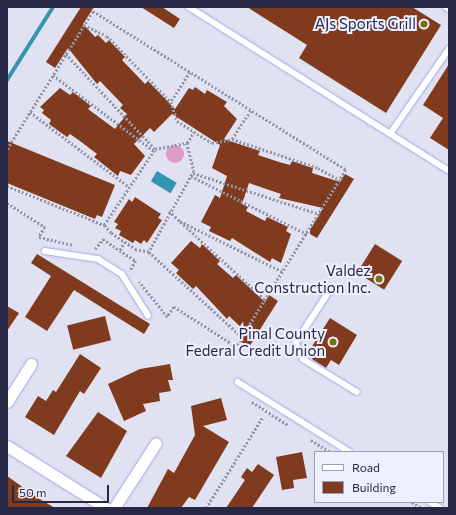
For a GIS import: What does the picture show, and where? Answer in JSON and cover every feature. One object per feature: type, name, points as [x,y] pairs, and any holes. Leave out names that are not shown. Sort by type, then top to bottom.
[{"type":"street","points":[[7,402],[31,364]]},
{"type":"street","points":[[114,508],[156,443]]},
{"type":"street","points":[[7,446],[106,508]]},
{"type":"lane","points":[[189,7],[449,171]]},
{"type":"lane","points":[[390,134],[449,49]]},
{"type":"lane","points":[[45,251],[98,259],[122,274],[148,315]]},
{"type":"lane","points":[[332,288],[296,343],[304,359],[357,392]]},
{"type":"lane","points":[[238,382],[348,451]]},
{"type":"path","points":[[7,149],[93,11],[346,170],[236,346],[174,307],[167,317],[130,271],[136,260],[103,239],[96,250],[89,248]]},
{"type":"path","points":[[84,24],[106,36],[171,102],[177,121],[212,143],[232,139],[318,168],[340,180]]},
{"type":"path","points":[[66,54],[155,150]]},
{"type":"path","points":[[171,102],[190,72]]},
{"type":"path","points":[[53,75],[155,150]]},
{"type":"path","points":[[232,139],[251,110]]},
{"type":"path","points":[[30,112],[129,187]]},
{"type":"path","points":[[149,252],[170,217],[169,211],[192,175],[187,143],[194,132]]},
{"type":"path","points":[[104,225],[155,150],[187,143]]},
{"type":"path","points":[[192,175],[319,214]]},
{"type":"path","points":[[192,175],[307,234]]},
{"type":"path","points":[[7,186],[104,225],[136,250],[149,252],[242,337]]},
{"type":"path","points":[[7,203],[45,227],[39,237],[82,246]]},
{"type":"path","points":[[169,211],[265,300]]},
{"type":"path","points":[[179,221],[283,272]]},
{"type":"path","points":[[120,250],[124,242]]},
{"type":"path","points":[[206,508],[262,418]]},
{"type":"shaded area","points":[[175,145],[181,148],[184,154],[181,160],[175,163],[169,160],[166,154],[169,148]]},
{"type":"water","points":[[157,171],[177,183],[171,193],[151,181]]},
{"type":"building","points":[[81,7],[94,7],[83,24],[95,37],[98,35],[106,43],[109,40],[125,57],[122,60],[145,84],[148,81],[175,109],[189,88],[193,90],[195,87],[205,94],[207,90],[227,102],[224,106],[237,119],[224,139],[260,151],[258,155],[279,162],[290,165],[292,161],[313,168],[312,173],[340,182],[345,174],[354,179],[317,238],[310,234],[310,230],[323,208],[279,198],[281,194],[249,183],[242,204],[248,207],[246,211],[265,221],[267,217],[288,227],[286,231],[291,234],[281,263],[272,258],[270,262],[232,238],[230,241],[209,231],[211,227],[201,222],[215,195],[220,198],[227,176],[212,168],[220,145],[172,114],[154,132],[150,128],[134,144],[145,156],[131,175],[120,171],[118,176],[94,157],[97,154],[80,141],[70,134],[67,137],[49,124],[51,120],[42,113],[44,110],[40,107],[60,88],[70,95],[73,92],[91,106],[88,109],[115,129],[127,114],[120,108],[123,105],[100,81],[97,84],[68,48],[55,68],[46,62]]},
{"type":"building","points":[[141,7],[162,7],[180,19],[174,28]]},
{"type":"building","points":[[247,7],[412,7],[441,25],[386,113],[299,58],[307,45]]},
{"type":"building","points":[[449,64],[449,150],[430,138],[443,118],[423,105]]},
{"type":"building","points":[[7,141],[115,185],[102,217],[97,215],[95,219],[7,183]]},
{"type":"building","points":[[135,197],[161,214],[158,218],[162,220],[147,243],[144,240],[141,244],[135,240],[133,243],[119,235],[121,231],[115,228],[118,224],[114,222],[129,199],[132,202]]},
{"type":"building","points":[[191,241],[200,248],[202,244],[220,261],[217,264],[233,278],[236,275],[265,302],[269,295],[278,301],[249,347],[240,341],[246,332],[229,316],[227,319],[196,286],[193,289],[176,273],[179,270],[171,263]]},
{"type":"building","points":[[375,244],[402,261],[384,290],[357,273]]},
{"type":"building","points":[[37,254],[150,324],[144,334],[74,290],[47,331],[25,317],[51,276],[31,263]]},
{"type":"building","points":[[7,306],[19,313],[7,331]]},
{"type":"building","points":[[105,316],[111,340],[73,350],[67,325]]},
{"type":"building","name":"Pinal County Federal Credit Union","points":[[330,318],[357,335],[339,365],[331,360],[326,368],[312,359],[317,351],[311,348]]},
{"type":"building","points":[[80,354],[101,368],[84,394],[80,391],[54,435],[25,417],[38,396],[46,401],[53,390],[56,392]]},
{"type":"building","points":[[170,364],[173,380],[168,380],[171,391],[159,393],[160,401],[143,404],[146,411],[124,421],[108,384],[140,369]]},
{"type":"building","points":[[221,398],[227,420],[203,426],[229,442],[195,500],[189,497],[181,508],[147,508],[168,469],[174,473],[195,435],[191,406]]},
{"type":"building","points":[[98,412],[127,431],[101,478],[66,456]]},
{"type":"building","points":[[302,452],[307,478],[293,480],[294,488],[282,490],[276,457]]},
{"type":"building","points":[[258,464],[274,475],[252,508],[226,508],[245,480],[241,477],[247,468],[252,472]]},
{"type":"building","points":[[7,476],[38,498],[55,508],[7,508]]},
{"type":"waterway","points":[[7,80],[53,7]]},
{"type":"place","name":"AJs Sports Grill","points":[[424,24]]},
{"type":"place","name":"Valdez Construction Inc.","points":[[379,279]]},
{"type":"place","name":"Pinal County Federal Credit Union","points":[[333,342]]}]
